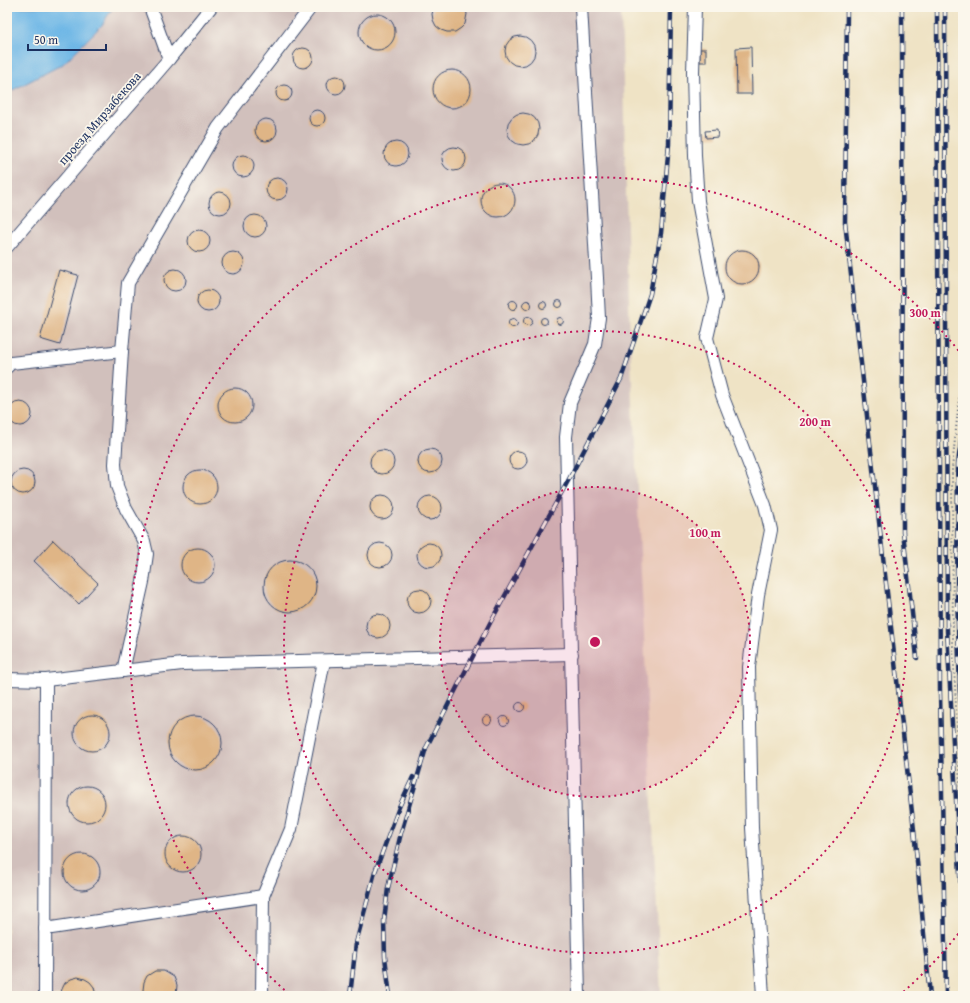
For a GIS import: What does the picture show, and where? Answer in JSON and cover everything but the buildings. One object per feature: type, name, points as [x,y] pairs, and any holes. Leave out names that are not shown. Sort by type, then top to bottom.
[{"type":"street","points":[[150,7],[169,59]]},
{"type":"street","name":"проезд Мирзабекова","points":[[7,247],[169,59],[211,7]]},
{"type":"street","points":[[123,671],[143,582],[147,554],[144,541],[126,509],[117,486],[115,464],[128,284],[218,128],[311,7]]},
{"type":"street","points":[[579,996],[566,437],[570,403],[595,344],[598,318],[581,7]]},
{"type":"street","points":[[695,7],[693,72],[695,156],[698,201],[716,299],[707,338],[722,396],[766,504],[771,530],[758,595],[749,667],[752,828],[762,996]]},
{"type":"street","points":[[7,367],[11,363],[122,351]]},
{"type":"street","points":[[7,679],[46,680],[182,664],[572,654]]},
{"type":"street","points":[[262,996],[263,896],[291,829],[324,661]]},
{"type":"street","points":[[45,996],[46,680]]},
{"type":"street","points":[[45,929],[263,896]]},
{"type":"path","points":[[963,389],[960,389],[952,469],[953,646],[963,849]]},
{"type":"shaded area","points":[[113,7],[621,7],[630,339],[661,996],[7,996],[7,93],[63,64],[102,25]]},
{"type":"water","points":[[7,7],[113,7],[102,25],[63,64],[7,93]]},
{"type":"railway","points":[[390,996],[385,957],[384,921],[388,888],[401,833],[426,748],[490,623],[568,481],[621,379],[650,294],[661,233],[669,144],[671,7]]},
{"type":"railway","points":[[847,7],[845,222],[914,830],[930,996]]},
{"type":"railway","points":[[902,7],[903,532],[917,658]]},
{"type":"railway","points":[[937,7],[940,692],[946,996]]},
{"type":"railway","points":[[945,7],[947,630],[963,931]]},
{"type":"railway","points":[[963,423],[958,464],[957,593],[960,695],[963,721]]},
{"type":"railway","points":[[350,996],[356,943],[375,872],[399,807],[413,777]]}]
